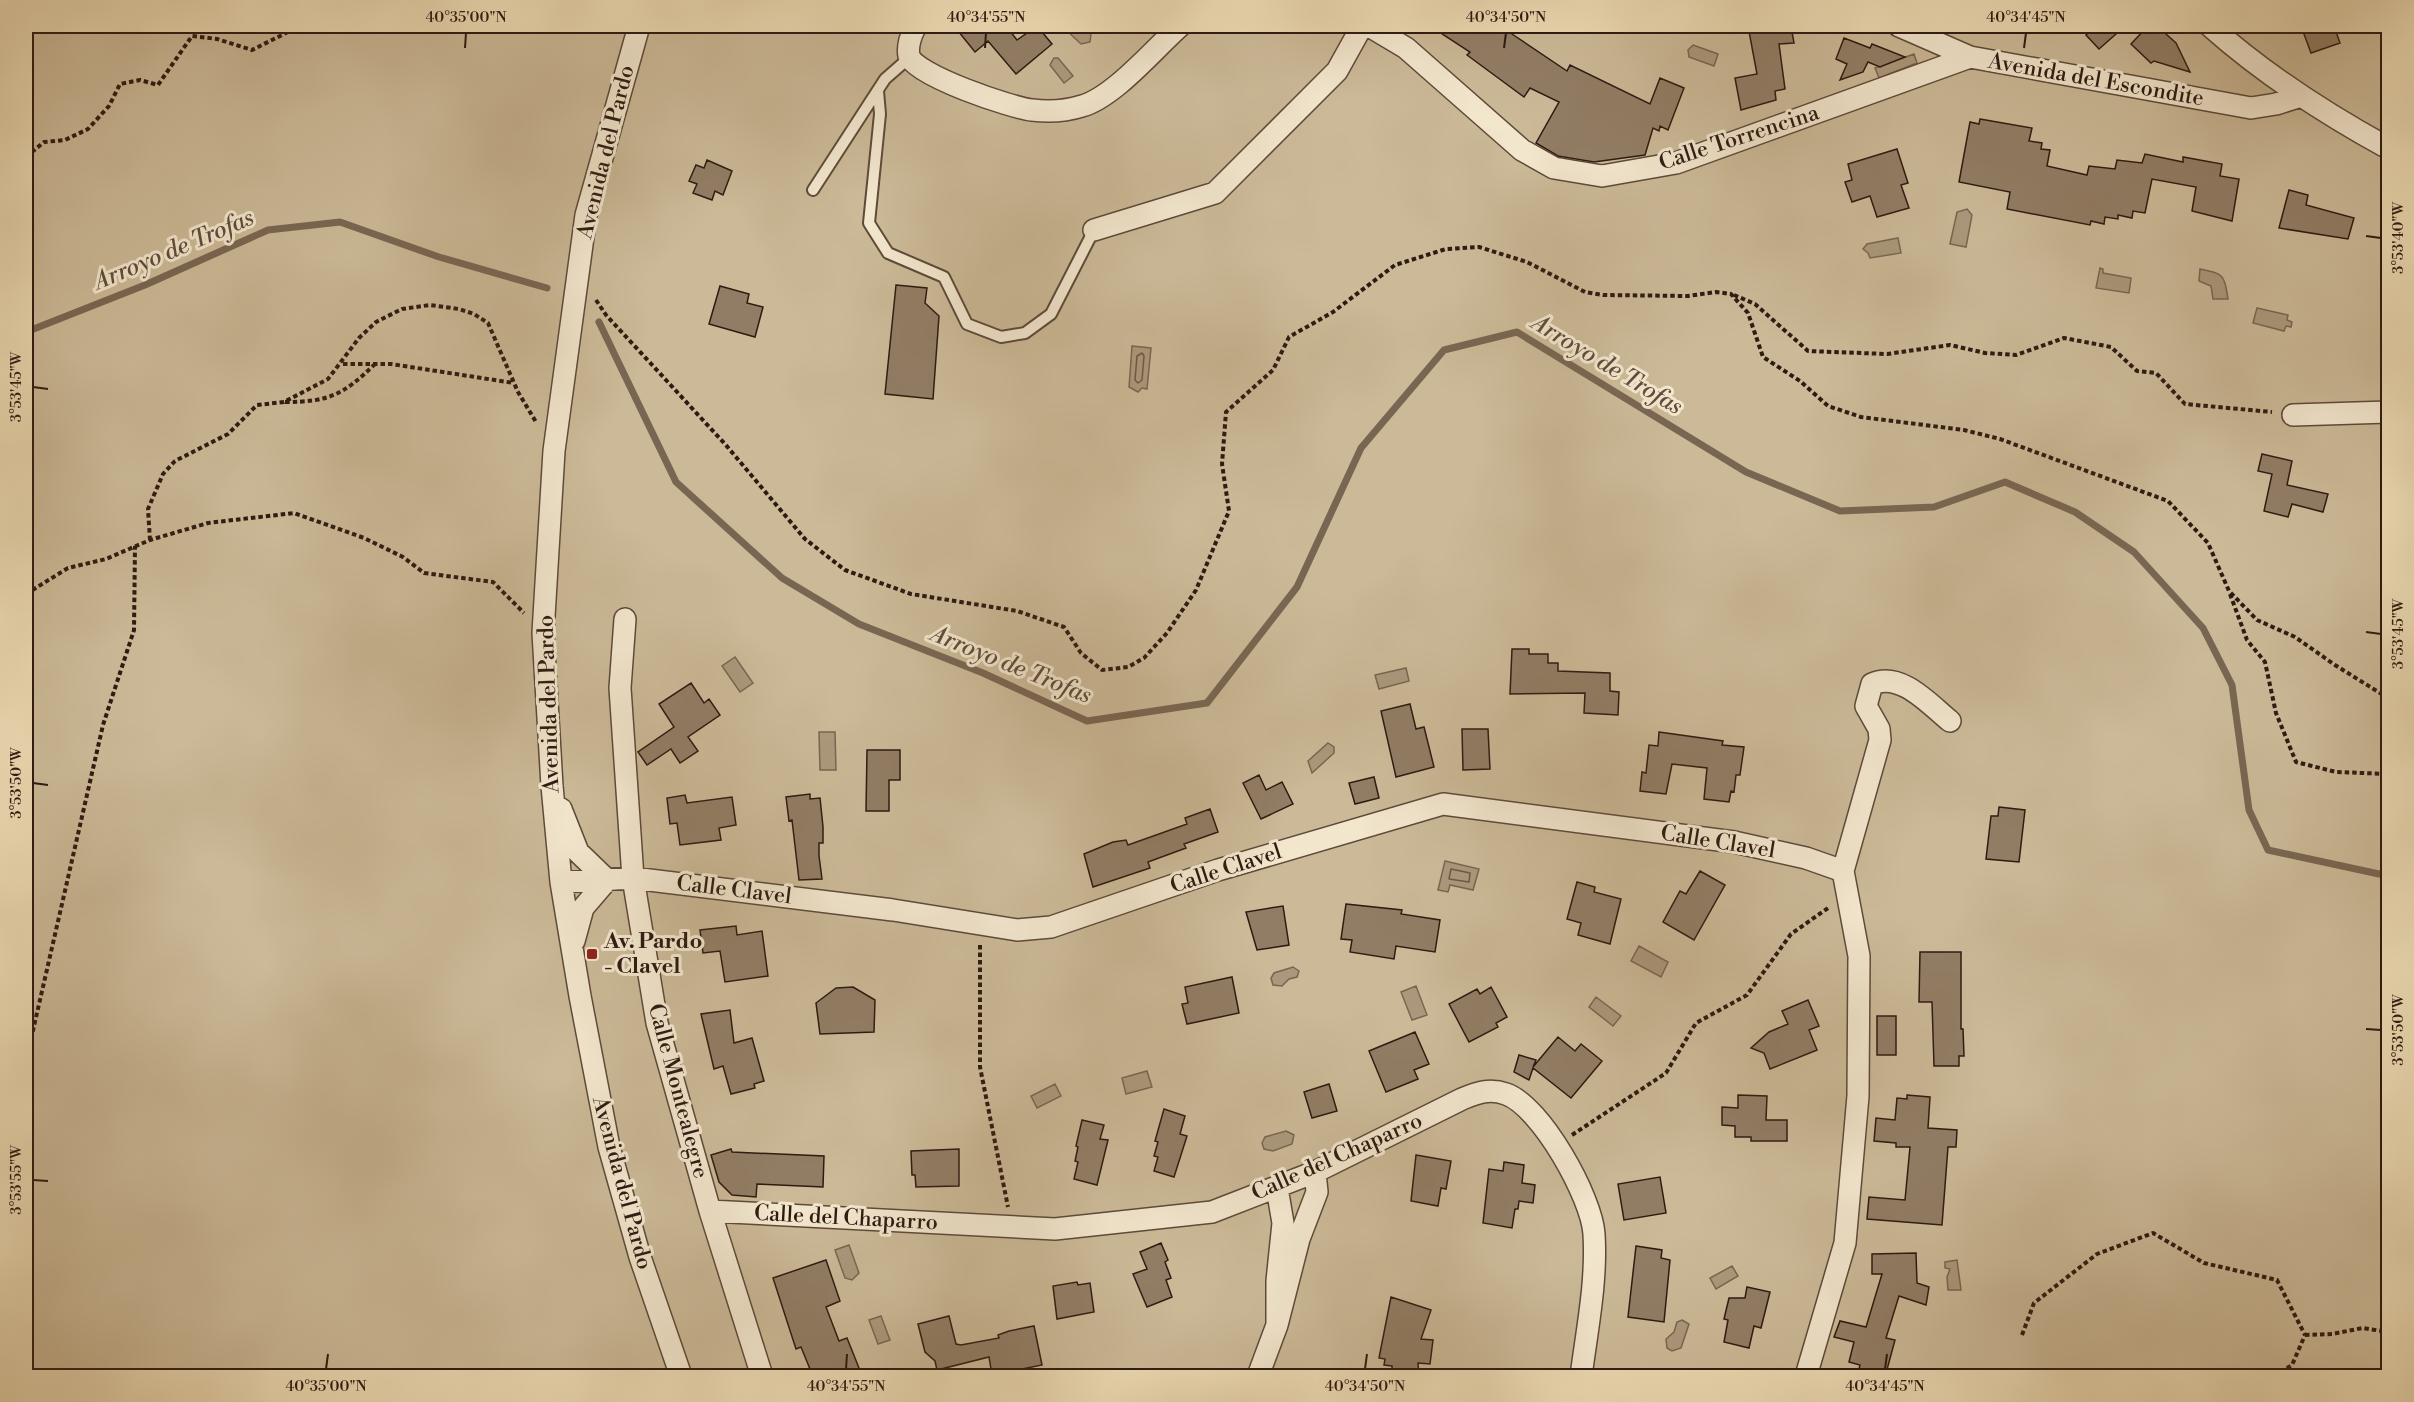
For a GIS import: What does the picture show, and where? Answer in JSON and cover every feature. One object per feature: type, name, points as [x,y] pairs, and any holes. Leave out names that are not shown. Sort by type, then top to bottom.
[{"type":"street","name":"Avenida del Pardo","points":[[639,26],[586,215],[554,451],[543,633],[552,786],[561,882],[572,951],[609,1147],[640,1257],[681,1377]]},
{"type":"street","points":[[916,26],[909,44],[909,58],[918,68],[940,80],[1030,110],[1058,111],[1084,106],[1108,92],[1180,26]]},
{"type":"street","points":[[1094,230],[1215,194],[1337,71],[1362,26]]},
{"type":"street","name":"Calle Torrencina","points":[[1370,26],[1406,48],[1522,150],[1554,168],[1602,176],[1677,163],[1970,57]]},
{"type":"street","name":"Avenida del Escondite","points":[[1899,26],[1970,57],[2251,108],[2276,104],[2298,96]]},
{"type":"street","points":[[2210,26],[2236,50],[2298,96],[2388,148]]},
{"type":"street","points":[[2293,415],[2388,412]]},
{"type":"street","name":"Calle Montealegre","points":[[625,619],[620,688],[633,878],[657,1023],[710,1211],[762,1377]]},
{"type":"street","points":[[1806,1377],[1845,1243],[1858,1096],[1859,956],[1843,870],[1880,740],[1879,729],[1866,706],[1872,684],[1883,681],[1902,685],[1950,721]]},
{"type":"street","points":[[552,786],[578,852],[607,880],[583,908],[572,951]]},
{"type":"street","name":"Calle Clavel","points":[[561,882],[633,878],[893,910],[1017,930],[1051,927],[1218,870],[1443,804],[1734,842],[1806,858],[1843,870]]},
{"type":"street","name":"Calle del Chaparro","points":[[710,1211],[1055,1229],[1212,1212],[1315,1173],[1462,1099],[1484,1091],[1509,1095],[1533,1114],[1557,1144],[1585,1200],[1594,1232],[1592,1292],[1581,1377]]},
{"type":"street","points":[[1258,1377],[1277,1325],[1299,1239],[1317,1192],[1315,1173]]},
{"type":"street","points":[[1276,1188],[1283,1223],[1277,1281],[1277,1325]]},
{"type":"lane","points":[[813,190],[885,79],[909,58]]},
{"type":"lane","points":[[878,91],[880,114],[869,223],[888,253],[944,277],[967,324],[1001,337],[1025,333],[1052,314],[1094,230]]},
{"type":"path","points":[[26,157],[44,142],[65,140],[88,129],[109,106],[120,84],[140,81],[158,85],[192,36],[217,39],[252,50],[300,26]]},
{"type":"path","points":[[578,272],[606,315],[725,444],[805,539],[845,570],[911,594],[1017,611],[1064,627],[1081,653],[1102,670],[1128,667],[1144,658],[1167,633],[1196,590],[1229,511],[1222,464],[1226,412],[1273,370],[1289,337],[1333,312],[1395,265],[1446,249],[1479,247],[1527,262],[1585,292],[1603,295],[1688,297],[1716,292],[1731,294],[1755,304],[1808,351],[1887,354],[1950,345],[1958,349],[2016,355],[2064,338],[2111,347],[2137,370],[2156,373],[2186,404],[2293,415]]},
{"type":"path","points":[[1731,294],[1748,313],[1763,357],[1800,381],[1828,406],[1861,417],[1964,430],[2000,439],[2168,501],[2208,543],[2247,640],[2265,662],[2276,713],[2296,762],[2336,772],[2388,774]]},
{"type":"path","points":[[284,402],[328,379],[342,364],[359,338],[376,322],[402,309],[430,305],[474,314],[488,323],[514,383],[554,451]]},
{"type":"path","points":[[342,364],[375,364],[442,370],[514,383]]},
{"type":"path","points":[[150,540],[147,510],[163,474],[175,461],[228,434],[257,405],[317,402],[342,393],[375,364]]},
{"type":"path","points":[[26,594],[68,568],[106,559],[150,540],[208,523],[269,514],[294,513],[364,538],[403,557],[424,573],[494,582],[543,633]]},
{"type":"path","points":[[26,1061],[103,725],[134,630],[135,546]]},
{"type":"path","points":[[2229,591],[2257,620],[2295,637],[2388,698]]},
{"type":"path","points":[[1557,1144],[1666,1073],[1696,1023],[1747,995],[1791,934],[1825,910]]},
{"type":"path","points":[[980,925],[980,1066],[1008,1208],[1018,1210]]},
{"type":"path","points":[[2022,1335],[2034,1303],[2097,1254],[2153,1233],[2204,1263],[2277,1280],[2305,1335]]},
{"type":"path","points":[[2305,1335],[2332,1334],[2363,1328],[2388,1332]]},
{"type":"path","points":[[2274,1377],[2292,1365],[2305,1335]]},
{"type":"shaded area","points":[[26,26],[2388,26],[2388,1376],[26,1376]]},
{"type":"water","points":[[1062,26],[1083,26],[1091,34],[1090,42],[1081,44]]},
{"type":"water","points":[[1693,45],[1718,54],[1714,66],[1689,57],[1688,50]]},
{"type":"water","points":[[1914,54],[1917,63],[1879,78],[1875,68]]},
{"type":"water","points":[[1054,58],[1058,58],[1073,76],[1064,83],[1050,65]]},
{"type":"water","points":[[1967,209],[1972,215],[1966,247],[1950,244],[1957,212]]},
{"type":"water","points":[[1898,238],[1901,253],[1870,258],[1863,249],[1867,244]]},
{"type":"water","points":[[2100,268],[2103,269],[2103,273],[2131,278],[2129,293],[2096,288]]},
{"type":"water","points":[[2200,269],[2222,276],[2228,299],[2213,299],[2211,286],[2199,281]]},
{"type":"water","points":[[2257,308],[2288,315],[2287,320],[2292,322],[2291,327],[2286,326],[2284,331],[2253,323]]},
{"type":"water","points":[[1132,346],[1151,348],[1147,389],[1142,388],[1138,392],[1129,387]]},
{"type":"water","points":[[735,657],[753,683],[740,692],[722,666]]},
{"type":"water","points":[[1406,668],[1409,681],[1379,689],[1375,675]]},
{"type":"water","points":[[819,732],[835,732],[836,770],[820,770]]},
{"type":"water","points":[[1328,743],[1334,747],[1334,753],[1312,773],[1308,761]]},
{"type":"water","points":[[1445,861],[1479,869],[1473,890],[1450,885],[1448,892],[1438,890]]},
{"type":"water","points":[[1639,946],[1668,962],[1661,977],[1631,961]]},
{"type":"water","points":[[1293,967],[1299,971],[1297,977],[1289,979],[1282,986],[1273,985],[1271,978],[1274,973]]},
{"type":"water","points":[[1416,986],[1427,1015],[1412,1020],[1401,992]]},
{"type":"water","points":[[1596,997],[1621,1016],[1613,1026],[1589,1007]]},
{"type":"water","points":[[1147,1071],[1152,1087],[1126,1094],[1122,1078]]},
{"type":"water","points":[[1055,1084],[1061,1096],[1037,1108],[1031,1096]]},
{"type":"water","points":[[1286,1131],[1294,1135],[1292,1144],[1273,1151],[1264,1149],[1262,1143],[1265,1137]]},
{"type":"water","points":[[849,1245],[859,1273],[852,1280],[845,1278],[835,1250]]},
{"type":"water","points":[[1957,1260],[1961,1290],[1948,1290],[1947,1277],[1950,1269],[1945,1268],[1945,1262]]},
{"type":"water","points":[[1732,1266],[1738,1276],[1716,1289],[1710,1278]]},
{"type":"water","points":[[881,1316],[890,1340],[878,1344],[869,1320]]},
{"type":"water","points":[[1682,1320],[1689,1324],[1681,1348],[1672,1351],[1667,1348],[1666,1339],[1674,1332],[1677,1322]]},
{"type":"building","points":[[954,26],[1006,26],[1017,40],[1037,26],[1052,44],[1016,74],[988,41],[975,52]]},
{"type":"building","points":[[1430,26],[1504,26],[1514,32],[1512,34],[1567,71],[1570,65],[1650,104],[1660,78],[1684,88],[1668,130],[1660,126],[1659,131],[1653,128],[1645,155],[1594,162],[1558,156],[1536,143],[1559,102],[1530,88],[1524,97],[1467,55],[1470,52]]},
{"type":"building","points":[[1748,26],[1791,26],[1794,43],[1779,44],[1785,89],[1775,91],[1776,100],[1741,110],[1735,78],[1757,74]]},
{"type":"building","points":[[2097,26],[2125,26],[2099,49],[2086,35]]},
{"type":"building","points":[[2148,26],[2157,26],[2176,43],[2190,72],[2154,61],[2151,63],[2131,44]]},
{"type":"building","points":[[2301,26],[2334,26],[2340,43],[2311,53]]},
{"type":"building","points":[[1844,38],[1870,48],[1872,44],[1905,57],[1880,67],[1868,62],[1863,72],[1840,80],[1847,64],[1836,59]]},
{"type":"building","points":[[1980,119],[2032,128],[2029,141],[2042,143],[2041,149],[2050,150],[2047,166],[2087,175],[2089,166],[2115,169],[2117,160],[2142,163],[2145,154],[2183,162],[2183,157],[2222,164],[2220,176],[2239,179],[2232,221],[2192,211],[2196,187],[2152,179],[2145,213],[2133,211],[2132,218],[2118,215],[2118,219],[2105,217],[2104,224],[2091,221],[2090,225],[2007,209],[2010,192],[1959,182],[1970,122],[1979,124]]},
{"type":"building","points":[[1897,149],[1908,183],[1901,185],[1909,208],[1877,217],[1870,196],[1852,202],[1845,182],[1852,180],[1848,164]]},
{"type":"building","points":[[707,160],[732,171],[723,195],[715,191],[712,200],[693,193],[697,184],[689,181],[696,165],[704,168]]},
{"type":"building","points":[[2289,190],[2308,195],[2306,205],[2354,218],[2348,239],[2279,228]]},
{"type":"building","points":[[896,285],[927,288],[925,303],[939,316],[933,399],[885,394]]},
{"type":"building","points":[[720,286],[749,294],[747,303],[763,307],[755,337],[709,324]]},
{"type":"building","points":[[2262,454],[2292,461],[2287,485],[2328,494],[2323,512],[2292,504],[2288,517],[2264,511],[2272,474],[2258,471]]},
{"type":"building","points":[[1512,649],[1529,649],[1529,654],[1548,654],[1548,663],[1558,663],[1558,671],[1610,673],[1610,691],[1619,692],[1618,715],[1584,713],[1585,693],[1510,694]]},
{"type":"building","points":[[691,683],[704,703],[709,699],[720,715],[688,737],[698,751],[680,763],[671,749],[647,765],[638,752],[674,727],[659,704]]},
{"type":"building","points":[[1410,704],[1416,729],[1424,727],[1434,767],[1396,777],[1381,711]]},
{"type":"building","points":[[1462,729],[1488,729],[1490,769],[1463,770]]},
{"type":"building","points":[[1659,732],[1723,741],[1722,745],[1744,747],[1740,775],[1736,775],[1734,792],[1731,791],[1729,802],[1704,799],[1707,768],[1672,764],[1666,794],[1640,791],[1642,772],[1646,773],[1649,745],[1658,746]]},
{"type":"building","points":[[867,750],[900,750],[900,780],[889,780],[889,811],[866,811]]},
{"type":"building","points":[[1259,775],[1266,790],[1282,782],[1293,804],[1261,819],[1243,783]]},
{"type":"building","points":[[1374,777],[1379,798],[1355,804],[1349,783]]},
{"type":"building","points":[[810,794],[810,799],[820,798],[823,843],[819,843],[819,856],[822,879],[799,880],[792,820],[789,821],[786,797]]},
{"type":"building","points":[[685,795],[687,803],[732,797],[736,825],[719,828],[721,840],[680,845],[677,823],[670,824],[667,798]]},
{"type":"building","points":[[1999,807],[2025,810],[2019,862],[1986,859],[1991,816],[1998,816]]},
{"type":"building","points":[[1210,809],[1218,832],[1184,844],[1186,848],[1148,862],[1150,868],[1093,887],[1084,854],[1113,842],[1126,840],[1128,845],[1187,824],[1185,818]]},
{"type":"building","points":[[1700,871],[1725,885],[1694,940],[1663,922],[1680,891],[1686,894]]},
{"type":"building","points":[[1577,882],[1595,887],[1594,892],[1621,899],[1610,944],[1578,935],[1581,923],[1567,919]]},
{"type":"building","points":[[1346,904],[1402,910],[1401,914],[1440,920],[1435,952],[1396,946],[1394,959],[1350,952],[1352,940],[1341,939]]},
{"type":"building","points":[[1283,906],[1289,945],[1257,950],[1246,912]]},
{"type":"building","points":[[736,926],[737,935],[762,931],[768,976],[725,982],[720,951],[703,953],[700,930]]},
{"type":"building","points":[[1920,952],[1961,952],[1961,1029],[1963,1029],[1964,1056],[1959,1056],[1959,1066],[1934,1066],[1932,1002],[1919,1002]]},
{"type":"building","points":[[1232,977],[1239,1013],[1187,1024],[1182,1004],[1188,1003],[1185,987]]},
{"type":"building","points":[[853,987],[875,1000],[874,1032],[820,1034],[816,1003],[836,988]]},
{"type":"building","points":[[1491,987],[1507,1017],[1496,1023],[1498,1027],[1469,1042],[1449,1004],[1477,989],[1480,994]]},
{"type":"building","points":[[1808,1000],[1819,1026],[1809,1030],[1817,1050],[1770,1069],[1764,1053],[1751,1048],[1769,1032],[1788,1024],[1782,1011]]},
{"type":"building","points":[[730,1010],[734,1043],[752,1038],[764,1081],[754,1084],[755,1088],[731,1094],[723,1066],[714,1069],[701,1014]]},
{"type":"building","points":[[1877,1016],[1896,1016],[1896,1055],[1877,1055]]},
{"type":"building","points":[[1415,1032],[1429,1064],[1414,1070],[1418,1079],[1386,1092],[1369,1051]]},
{"type":"building","points":[[1558,1037],[1575,1051],[1581,1044],[1602,1061],[1571,1098],[1533,1068],[1529,1080],[1514,1072],[1519,1055],[1536,1060],[1533,1067]]},
{"type":"building","points":[[1329,1084],[1337,1111],[1312,1118],[1304,1092]]},
{"type":"building","points":[[1738,1095],[1767,1096],[1766,1120],[1787,1120],[1787,1141],[1751,1141],[1751,1137],[1735,1137],[1735,1126],[1722,1125],[1722,1107],[1738,1108]]},
{"type":"building","points":[[1907,1095],[1930,1097],[1928,1128],[1957,1130],[1956,1147],[1948,1147],[1942,1225],[1867,1219],[1869,1197],[1905,1200],[1910,1147],[1896,1147],[1896,1143],[1874,1141],[1876,1118],[1895,1120],[1897,1098],[1907,1099]]},
{"type":"building","points":[[1164,1109],[1185,1116],[1180,1134],[1187,1136],[1174,1177],[1154,1171],[1158,1157],[1154,1156],[1158,1142],[1155,1141]]},
{"type":"building","points":[[1082,1120],[1104,1125],[1100,1139],[1108,1140],[1097,1185],[1074,1179],[1078,1162],[1075,1161],[1078,1147],[1076,1146]]},
{"type":"building","points":[[731,1149],[732,1152],[824,1156],[823,1187],[757,1184],[756,1197],[732,1195],[719,1182],[711,1155]]},
{"type":"building","points":[[959,1149],[959,1186],[916,1187],[915,1175],[912,1175],[911,1151]]},
{"type":"building","points":[[1416,1155],[1451,1161],[1446,1189],[1441,1188],[1438,1206],[1411,1201]]},
{"type":"building","points":[[1504,1162],[1524,1165],[1522,1183],[1535,1185],[1533,1203],[1519,1201],[1518,1209],[1515,1209],[1512,1228],[1483,1223],[1489,1169],[1503,1171]]},
{"type":"building","points":[[1660,1177],[1666,1213],[1624,1220],[1618,1184]]},
{"type":"building","points":[[1161,1243],[1168,1260],[1165,1262],[1171,1278],[1166,1280],[1172,1297],[1147,1307],[1133,1274],[1147,1269],[1140,1252]]},
{"type":"building","points":[[1636,1246],[1662,1250],[1661,1258],[1670,1260],[1664,1322],[1628,1317]]},
{"type":"building","points":[[1916,1253],[1917,1283],[1929,1287],[1926,1305],[1899,1296],[1886,1338],[1895,1340],[1885,1377],[1858,1373],[1860,1365],[1849,1362],[1854,1342],[1834,1337],[1840,1321],[1866,1327],[1882,1274],[1872,1274],[1872,1254]]},
{"type":"building","points":[[826,1260],[840,1301],[826,1307],[839,1341],[847,1338],[859,1368],[853,1370],[856,1377],[821,1377],[819,1371],[812,1374],[801,1347],[796,1349],[773,1278]]},
{"type":"building","points":[[1077,1282],[1078,1285],[1090,1283],[1094,1312],[1057,1319],[1053,1286]]},
{"type":"building","points":[[1747,1287],[1770,1292],[1761,1328],[1754,1326],[1749,1348],[1724,1342],[1728,1320],[1724,1319],[1729,1298],[1745,1298]]},
{"type":"building","points":[[1391,1297],[1431,1310],[1421,1339],[1433,1340],[1430,1364],[1418,1363],[1419,1377],[1392,1377],[1392,1366],[1384,1365],[1385,1359],[1379,1358]]},
{"type":"building","points":[[949,1316],[956,1344],[961,1345],[999,1338],[998,1335],[1009,1331],[1034,1326],[1042,1365],[992,1375],[989,1357],[937,1370],[935,1361],[925,1352],[918,1324]]},
{"type":"waterway","name":"Arroyo de Trofas","points":[[26,332],[145,285],[268,230],[340,222],[439,257],[547,288]]},
{"type":"waterway","name":"Arroyo de Trofas","points":[[599,322],[676,482],[782,578],[859,624],[983,673],[1087,721],[1207,703],[1297,587],[1361,448],[1444,350],[1517,332],[1746,472],[1840,511],[1934,507],[2005,482],[2075,512],[2134,552],[2203,628],[2232,685],[2249,810],[2268,850],[2379,874],[2388,872]]},
{"type":"place","name":"Av. Pardo - Clavel","points":[[592,954]]}]
